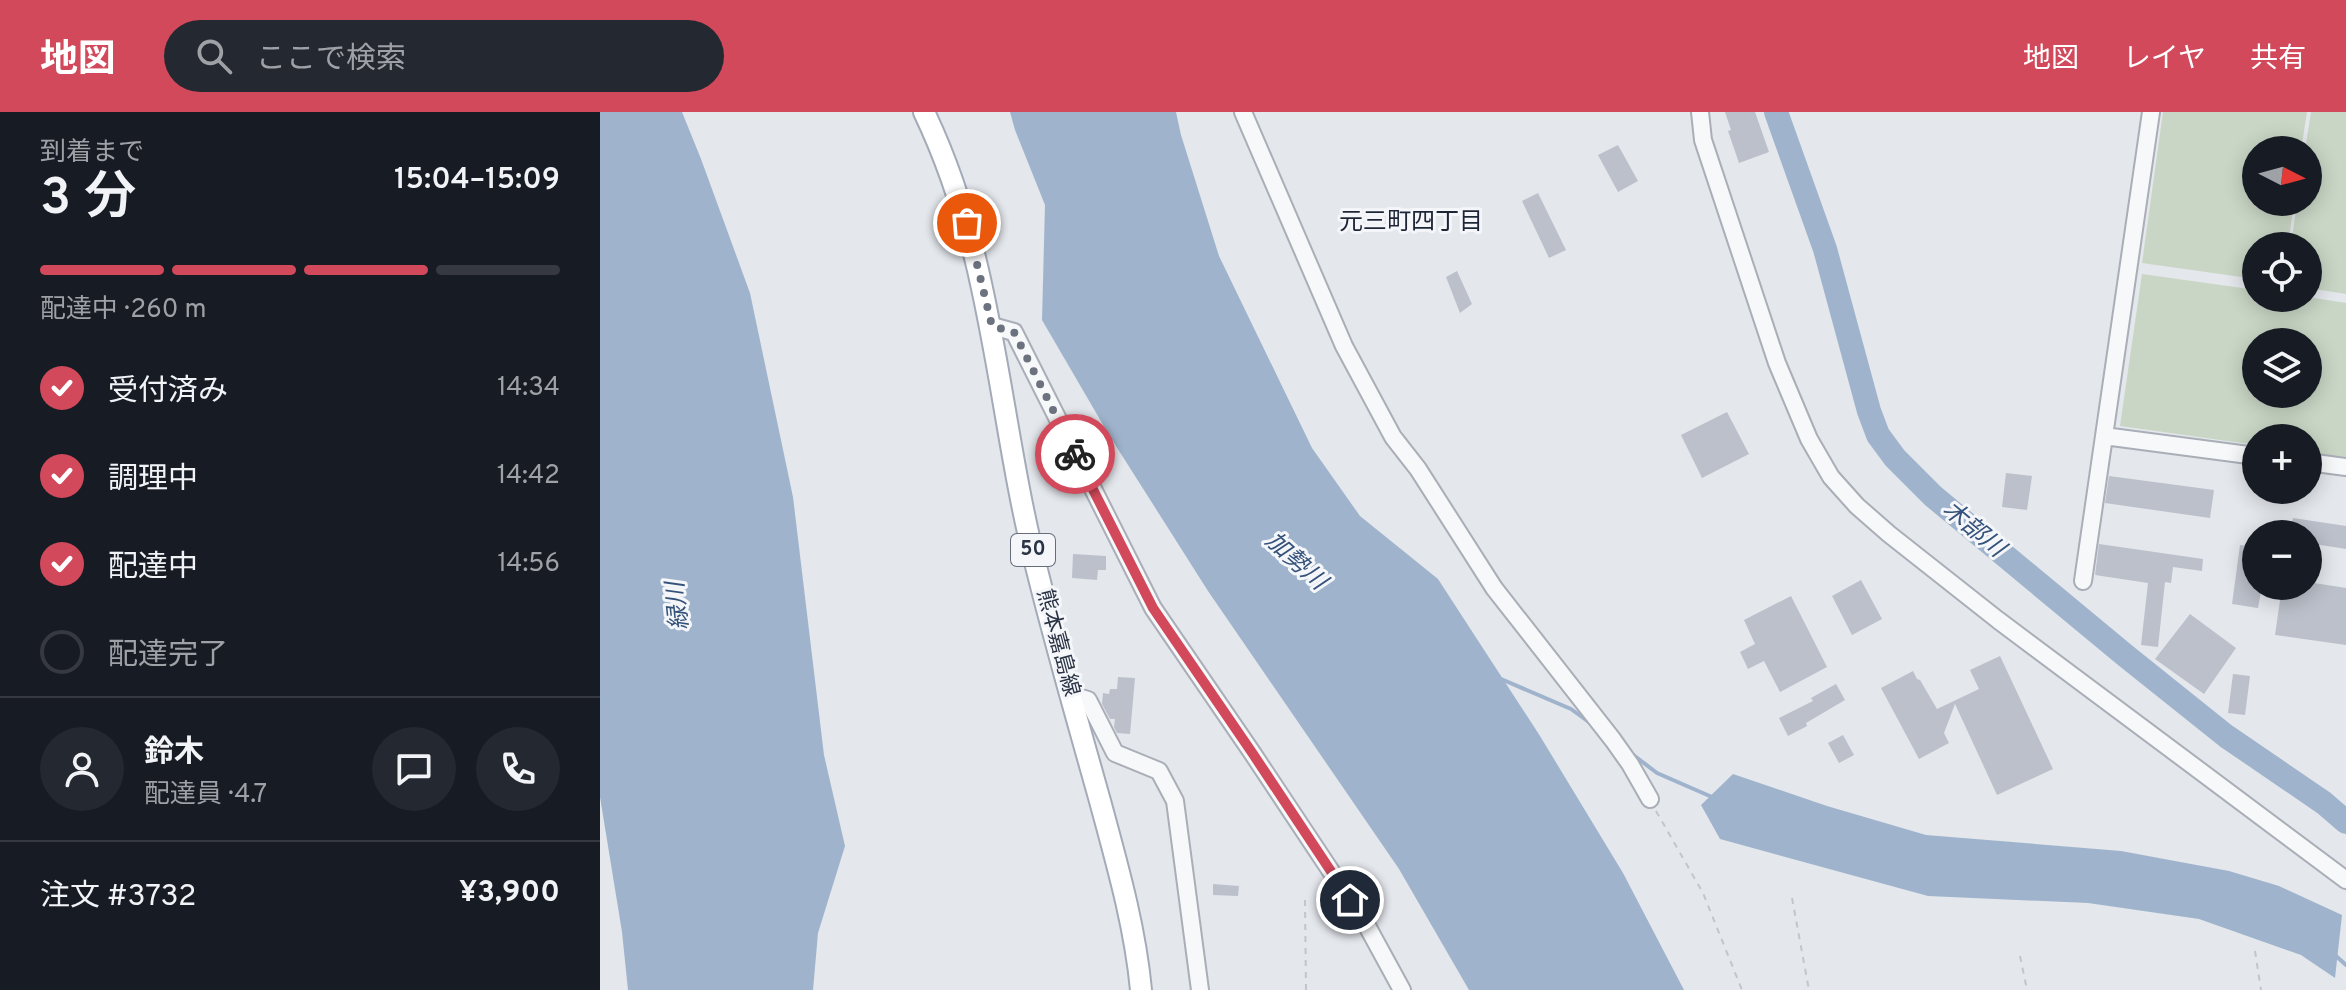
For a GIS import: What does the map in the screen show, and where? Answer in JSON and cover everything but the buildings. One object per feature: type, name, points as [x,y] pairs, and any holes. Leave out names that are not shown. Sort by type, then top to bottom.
[{"type":"main road","name":"熊本嘉島線","points":[[924,112],[953,180],[967,223],[992,326],[1017,476],[1037,571],[1120,874],[1134,933],[1141,990]]},
{"type":"street","points":[[1243,112],[1344,346],[1393,437],[1418,469],[1494,588],[1613,740],[1650,799]]},
{"type":"street","points":[[1700,112],[1703,140],[1777,363],[1809,439],[1831,477],[1857,506],[1961,591],[2346,880]]},
{"type":"street","points":[[2083,581],[2151,112]]},
{"type":"street","points":[[992,326],[1014,332],[1153,608],[1357,911],[1402,990]]},
{"type":"street","points":[[2104,436],[2242,454]]},
{"type":"street","points":[[2322,464],[2346,467]]},
{"type":"street","points":[[1071,695],[1088,700],[1115,753],[1159,771],[1175,801],[1200,990]]},
{"type":"path","points":[[1650,799],[1703,893],[1742,990]]},
{"type":"path","points":[[1792,898],[1809,990]]},
{"type":"path","points":[[1305,900],[1306,990]]},
{"type":"path","points":[[2255,951],[2261,990]]},
{"type":"path","points":[[2020,956],[2027,990]]},
{"type":"green space","points":[[2163,112],[2307,112],[2303,136],[2242,136],[2242,216],[2292,216],[2290,232],[2242,232],[2242,277],[2142,263]]},
{"type":"green space","points":[[2311,112],[2346,112],[2346,294],[2322,290],[2322,232],[2293,232],[2295,216],[2322,216],[2322,136],[2307,136]]},
{"type":"green space","points":[[2142,274],[2242,288],[2242,312],[2322,312],[2322,299],[2346,303],[2346,458],[2322,455],[2322,424],[2242,424],[2242,443],[2120,426]]},
{"type":"water","name":"緑川","points":[[600,112],[682,112],[750,293],[793,497],[824,755],[845,846],[818,933],[813,990],[628,990],[600,797]]},
{"type":"water","name":"加勢川","points":[[1010,112],[1176,112],[1219,256],[1312,448],[1360,516],[1438,579],[1540,736],[1623,873],[1684,990],[1469,990],[1399,869],[1208,591],[1109,435],[1042,320],[1045,205]]},
{"type":"water","points":[[1733,774],[1926,835],[2121,851],[2229,871],[2279,886],[2342,915],[2335,978],[2301,955],[2199,919],[2088,903],[1928,896],[1720,839],[1701,805]]},
{"type":"waterway","name":"木部川","points":[[1776,112],[1825,249],[1869,411],[1878,435],[1895,458],[1933,496],[2126,656],[2226,736],[2324,803],[2346,822]]},
{"type":"waterway","points":[[1501,679],[1571,709],[1593,725]]},
{"type":"waterway","points":[[1632,754],[1657,773],[1712,797]]},
{"type":"waterway","points":[[2336,956],[2346,965]]},
{"type":"way so far","points":[[967,223],[992,326],[1014,332],[1075,454]]},
{"type":"district","name":"元三町四丁目","points":[[1411,223]]},
{"type":"route","points":[[1075,454],[1153,608],[1350,900]]}]
